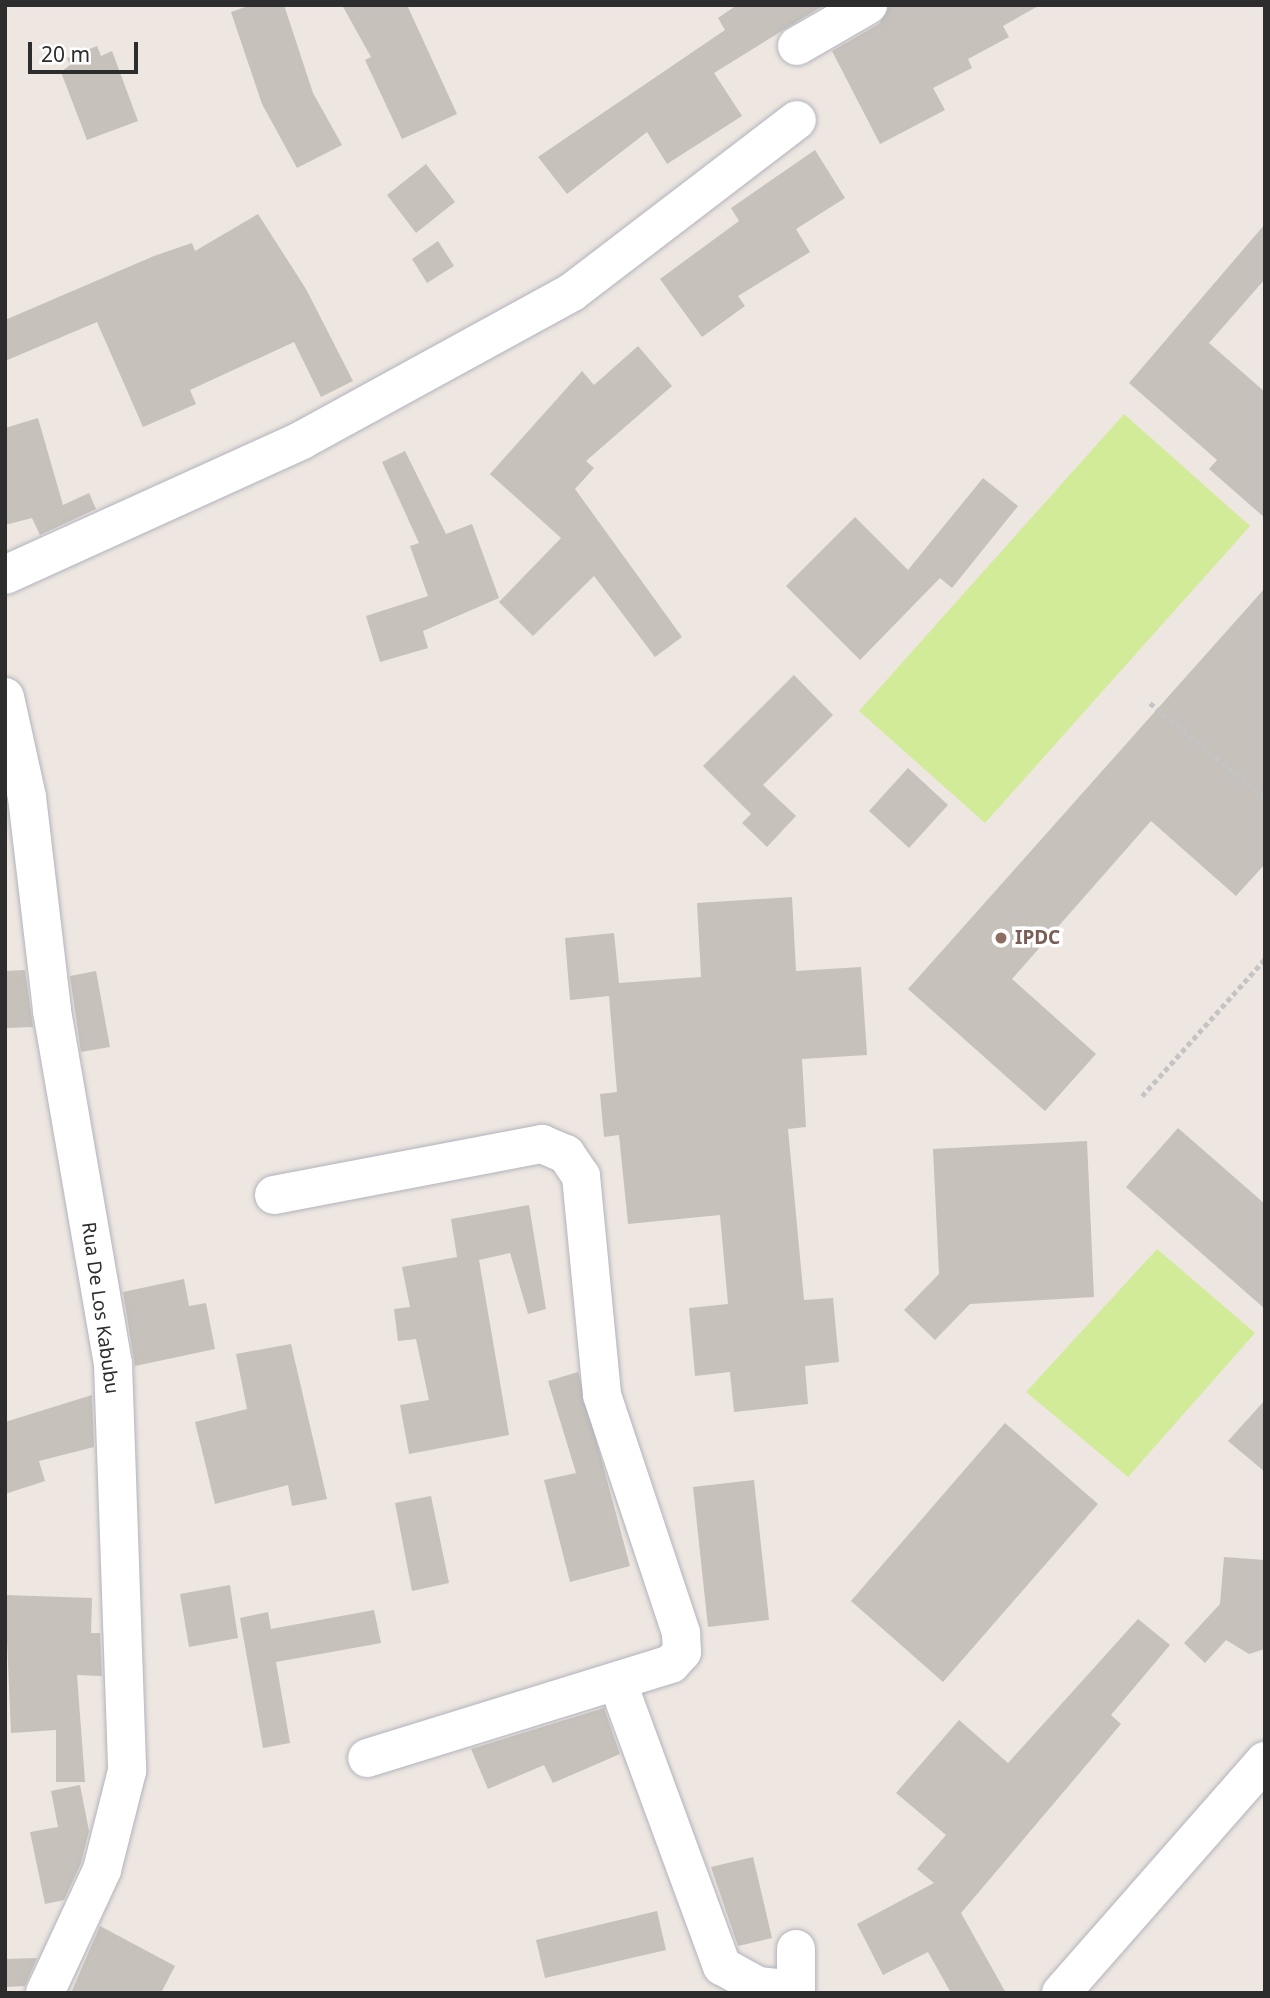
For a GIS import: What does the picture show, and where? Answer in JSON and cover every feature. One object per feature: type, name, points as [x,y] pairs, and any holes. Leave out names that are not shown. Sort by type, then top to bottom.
[{"type":"street","points":[[797,46],[868,5]]},
{"type":"street","points":[[5,575],[290,445],[560,299],[797,120]]},
{"type":"street","name":"Rua De Los Kabubu","points":[[5,697],[27,797],[52,1011],[113,1364],[128,1771],[102,1870],[45,1993]]},
{"type":"street","points":[[274,1195],[542,1144],[566,1154],[581,1176],[602,1395],[681,1633],[682,1651],[671,1664],[367,1758]]},
{"type":"street","points":[[617,1681],[722,1966],[758,1986],[795,1991],[796,1949]]},
{"type":"street","points":[[1061,1993],[1265,1761]]},
{"type":"path","points":[[1150,703],[1265,798]]},
{"type":"path","points":[[1142,1096],[1265,959]]},
{"type":"green space","points":[[1124,414],[1250,526],[985,823],[859,711]]},
{"type":"green space","points":[[1157,1249],[1255,1333],[1128,1477],[1026,1392]]},
{"type":"building","points":[[251,5],[284,5],[313,93],[342,145],[297,168],[262,104],[231,12]]},
{"type":"building","points":[[342,5],[407,5],[457,114],[402,139],[365,60],[371,57]]},
{"type":"building","points":[[737,5],[824,5],[714,73],[742,116],[667,164],[647,132],[567,194],[538,157],[725,30],[718,18]]},
{"type":"building","points":[[890,5],[1040,5],[1003,26],[1009,37],[968,59],[972,68],[933,88],[945,110],[880,144],[832,51],[879,24]]},
{"type":"building","points":[[97,46],[101,56],[112,51],[138,121],[87,140],[61,72],[70,65],[67,58]]},
{"type":"building","points":[[815,150],[845,198],[796,229],[810,252],[738,296],[745,306],[702,337],[660,279],[739,221],[731,208]]},
{"type":"building","points":[[426,164],[455,202],[416,233],[387,195]]},
{"type":"building","points":[[258,214],[306,289],[353,381],[321,397],[294,342],[190,390],[196,404],[143,427],[97,322],[5,361],[5,320],[154,256],[192,243],[195,251]]},
{"type":"building","points":[[1265,224],[1265,279],[1209,343],[1265,392],[1265,518],[1209,469],[1217,460],[1129,383]]},
{"type":"building","points":[[438,241],[454,266],[427,283],[412,259]]},
{"type":"building","points":[[638,346],[672,386],[586,461],[594,468],[575,489],[682,637],[655,657],[594,576],[533,636],[499,602],[561,538],[490,474],[582,371],[594,385]]},
{"type":"building","points":[[38,418],[63,505],[89,493],[96,509],[40,535],[32,518],[5,525],[5,428]]},
{"type":"building","points":[[405,451],[446,534],[472,524],[499,598],[423,631],[428,648],[380,662],[366,616],[428,596],[410,546],[419,543],[382,462]]},
{"type":"building","points":[[983,478],[1018,506],[952,588],[940,578],[860,660],[786,586],[855,517],[908,570]]},
{"type":"building","name":"IPDC","points":[[1265,588],[1265,864],[1236,896],[1151,821],[1012,979],[1096,1054],[1045,1111],[908,989]]},
{"type":"building","points":[[794,675],[833,715],[763,785],[796,816],[767,847],[742,823],[751,814],[703,766]]},
{"type":"building","points":[[908,768],[948,805],[909,848],[869,811]]},
{"type":"building","points":[[792,897],[796,971],[861,967],[867,1055],[802,1059],[806,1127],[788,1129],[804,1300],[833,1298],[839,1362],[805,1366],[808,1404],[734,1412],[730,1372],[695,1376],[689,1308],[728,1304],[720,1215],[628,1224],[619,1135],[604,1137],[600,1094],[617,1092],[609,996],[570,1000],[565,938],[614,933],[619,983],[701,977],[697,903]]},
{"type":"building","points":[[25,970],[33,1027],[5,1028],[5,971]]},
{"type":"building","points":[[96,971],[110,1047],[81,1052],[70,976]]},
{"type":"building","points":[[1178,1128],[1265,1204],[1265,1309],[1126,1187]]},
{"type":"building","points":[[1087,1141],[1094,1297],[970,1304],[935,1340],[904,1310],[939,1274],[933,1149]]},
{"type":"building","points":[[529,1205],[546,1309],[528,1314],[510,1253],[479,1260],[509,1435],[409,1454],[400,1405],[429,1400],[416,1339],[398,1341],[394,1309],[410,1307],[402,1267],[457,1257],[451,1219]]},
{"type":"building","points":[[184,1279],[189,1306],[206,1303],[215,1349],[135,1366],[123,1292]]},
{"type":"building","points":[[291,1344],[327,1499],[292,1506],[288,1485],[215,1504],[195,1422],[247,1409],[236,1354]]},
{"type":"building","points":[[578,1372],[630,1566],[570,1582],[544,1480],[576,1473],[548,1381]]},
{"type":"building","points":[[92,1395],[94,1447],[39,1461],[45,1481],[5,1494],[5,1422]]},
{"type":"building","points":[[1265,1400],[1265,1472],[1228,1441]]},
{"type":"building","points":[[1005,1423],[1098,1504],[943,1682],[851,1601]]},
{"type":"building","points":[[754,1480],[769,1620],[708,1627],[693,1487]]},
{"type":"building","points":[[431,1496],[449,1583],[412,1591],[395,1503]]},
{"type":"building","points":[[1224,1557],[1265,1560],[1265,1649],[1249,1654],[1226,1640],[1205,1663],[1184,1643],[1220,1604]]},
{"type":"building","points":[[230,1585],[238,1638],[189,1647],[180,1594]]},
{"type":"building","points":[[5,1595],[92,1598],[91,1633],[100,1633],[102,1676],[77,1675],[85,1782],[56,1782],[56,1730],[11,1733]]},
{"type":"building","points":[[374,1610],[381,1643],[276,1662],[290,1743],[263,1748],[240,1618],[268,1612],[271,1629]]},
{"type":"building","points":[[1138,1619],[1170,1645],[1111,1715],[1121,1724],[961,1913],[1006,1993],[951,1993],[928,1952],[883,1975],[857,1924],[934,1883],[917,1869],[946,1835],[896,1793],[959,1720],[1008,1763]]},
{"type":"building","points":[[604,1708],[620,1754],[553,1783],[544,1765],[488,1789],[471,1749]]},
{"type":"building","points":[[80,1785],[89,1831],[81,1863],[64,1900],[45,1904],[30,1832],[58,1827],[51,1791]]},
{"type":"building","points":[[753,1857],[772,1938],[738,1946],[711,1867]]},
{"type":"building","points":[[657,1911],[666,1950],[545,1978],[536,1940]]},
{"type":"building","points":[[100,1926],[175,1966],[161,1993],[71,1993]]},
{"type":"building","points":[[37,1958],[25,1986],[5,1987],[5,1959]]},
{"type":"place","name":"IPDC","points":[[1001,938]]}]
